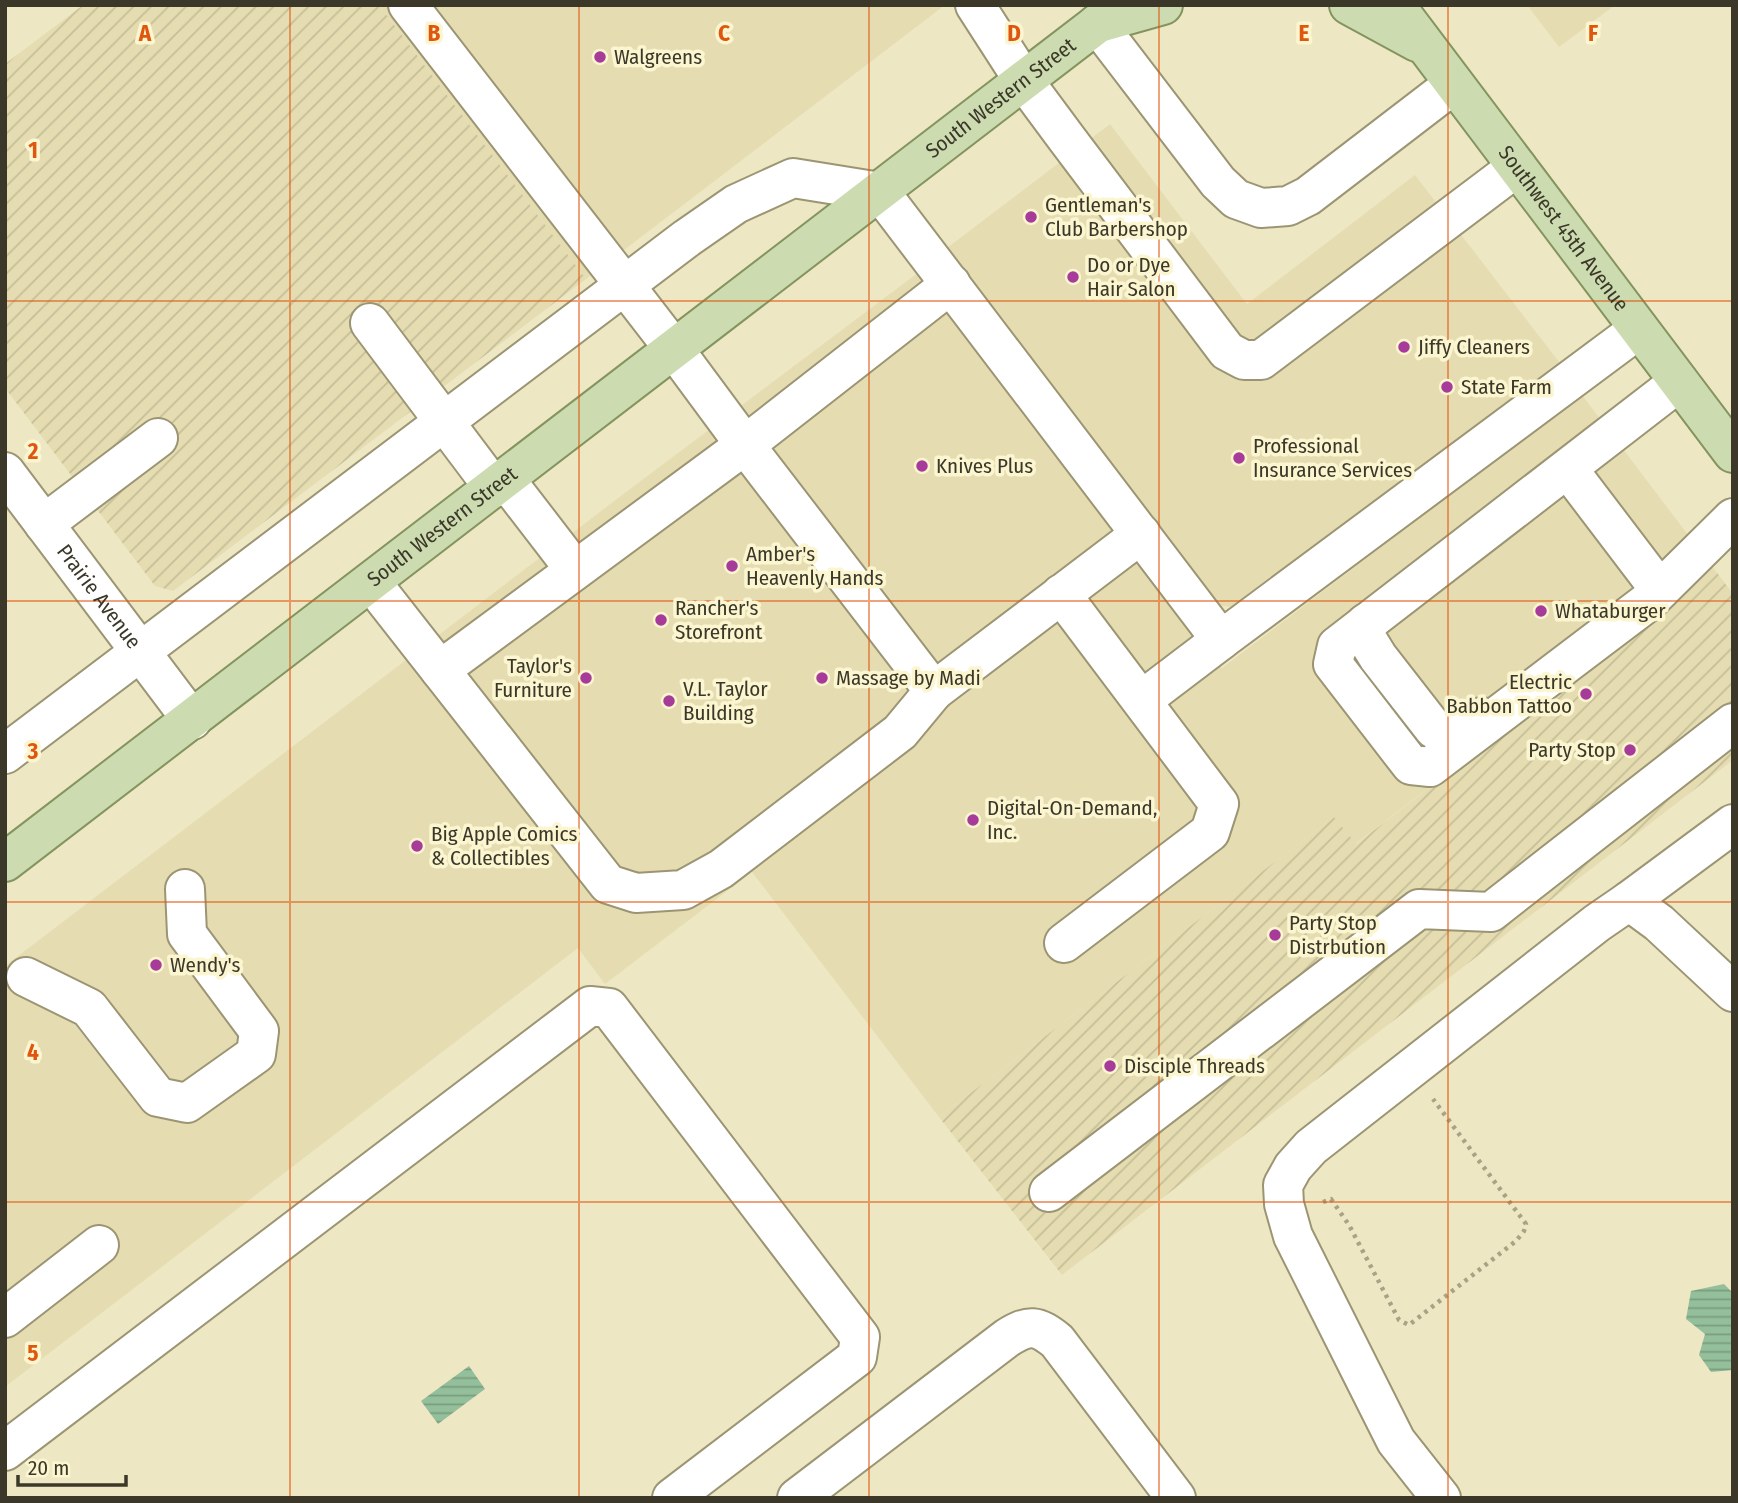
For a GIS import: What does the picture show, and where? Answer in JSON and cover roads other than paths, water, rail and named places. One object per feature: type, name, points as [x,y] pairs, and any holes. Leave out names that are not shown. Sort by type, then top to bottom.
[{"type":"main road","points":[[1108,11],[1163,5]]},
{"type":"main road","points":[[1349,5],[1428,49]]},
{"type":"main road","name":"Southwest 45th Avenue","points":[[1395,5],[1733,453]]},
{"type":"main road","points":[[1423,5],[1428,49]]},
{"type":"main road","name":"South Western Street","points":[[5,862],[1024,81],[1108,11]]},
{"type":"street","points":[[408,5],[934,691]]},
{"type":"street","points":[[975,5],[1024,81],[1227,351],[1244,360],[1261,360],[1517,167]]},
{"type":"street","points":[[1108,11],[1218,182],[1236,199],[1261,208],[1287,206],[1308,196],[1454,84]]},
{"type":"street","points":[[5,754],[687,238],[736,204],[793,178],[880,192],[1221,640]]},
{"type":"street","points":[[440,670],[745,444],[951,284]]},
{"type":"street","points":[[370,323],[445,422],[575,570]]},
{"type":"street","points":[[1142,700],[1639,329]]},
{"type":"street","points":[[1679,383],[1337,646],[1334,664],[1411,765],[1430,767],[1649,601],[1733,518]]},
{"type":"street","points":[[44,524],[158,438]]},
{"type":"street","points":[[1568,469],[1660,590]]},
{"type":"street","name":"Prairie Avenue","points":[[5,472],[192,720]]},
{"type":"street","points":[[371,582],[608,884],[636,893],[683,890],[721,869],[900,732],[934,691],[1140,534]]},
{"type":"street","points":[[1061,594],[1219,804],[1210,832],[1064,943]]},
{"type":"street","points":[[1049,1192],[1419,909],[1491,912],[1733,723]]},
{"type":"street","points":[[1441,1498],[1396,1441],[1293,1236],[1284,1204],[1283,1185],[1293,1167],[1311,1147],[1597,923],[1733,824]]},
{"type":"street","points":[[26,977],[89,1008],[159,1097],[187,1103],[256,1054],[259,1031],[187,934],[185,890]]},
{"type":"street","points":[[1629,901],[1659,923],[1733,992]]},
{"type":"street","points":[[5,1451],[590,1006],[609,1008],[860,1337],[857,1357],[671,1498]]},
{"type":"street","points":[[5,1318],[99,1245]]},
{"type":"street","points":[[797,1498],[1007,1338],[1021,1329],[1032,1327],[1045,1331],[1057,1341],[1176,1498]]},
{"type":"place","name":"Walgreens","points":[[600,57]]},
{"type":"place","name":"Gentleman's Club Barbershop","points":[[1031,217]]},
{"type":"place","name":"Do or Dye Hair Salon","points":[[1073,277]]},
{"type":"place","name":"Jiffy Cleaners","points":[[1404,347]]},
{"type":"place","name":"State Farm","points":[[1447,387]]},
{"type":"place","name":"Professional Insurance Services","points":[[1239,458]]},
{"type":"place","name":"Knives Plus","points":[[922,466]]},
{"type":"place","name":"Amber's Heavenly Hands","points":[[732,566]]},
{"type":"place","name":"Whataburger","points":[[1541,611]]},
{"type":"place","name":"Rancher's Storefront","points":[[661,620]]},
{"type":"place","name":"Taylor's Furniture","points":[[586,678]]},
{"type":"place","name":"Massage by Madi","points":[[822,678]]},
{"type":"place","name":"Electric Babbon Tattoo","points":[[1586,694]]},
{"type":"place","name":"V.L. Taylor Building","points":[[669,701]]},
{"type":"place","name":"Party Stop","points":[[1630,750]]},
{"type":"place","name":"Digital-On-Demand, Inc.","points":[[973,820]]},
{"type":"place","name":"Big Apple Comics & Collectibles","points":[[417,846]]},
{"type":"place","name":"Party Stop Distrbution","points":[[1275,935]]},
{"type":"place","name":"Wendy's","points":[[156,965]]},
{"type":"place","name":"Disciple Threads","points":[[1110,1066]]}]
